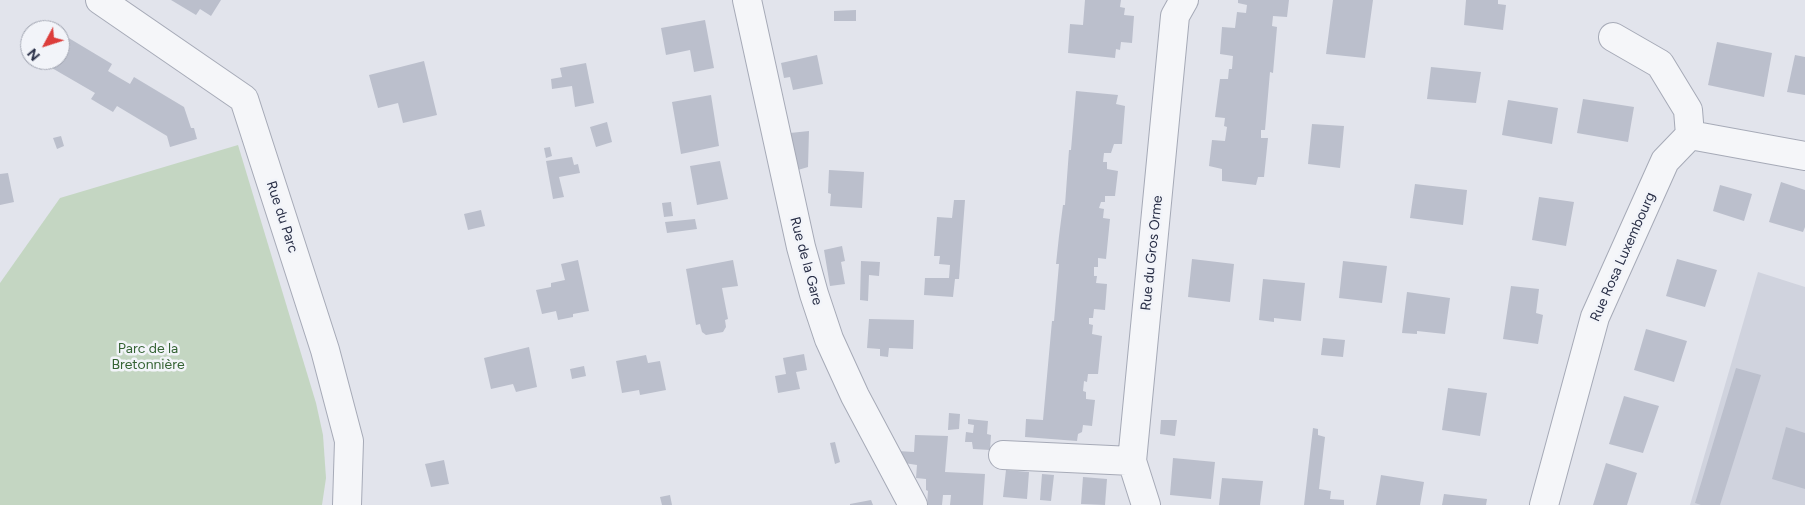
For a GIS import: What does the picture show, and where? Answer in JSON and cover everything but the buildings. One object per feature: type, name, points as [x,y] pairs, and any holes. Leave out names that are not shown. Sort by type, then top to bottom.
[{"type":"street","name":"Rue du Parc","points":[[100,0],[244,98],[322,341],[349,441],[349,500],[347,505]]},
{"type":"street","name":"Rue de la Gare","points":[[747,0],[801,247],[814,294],[829,339],[855,396],[913,505]]},
{"type":"street","name":"Rue du Gros Orme","points":[[1146,505],[1132,460],[1176,16],[1184,0]]},
{"type":"street","points":[[1613,37],[1660,64],[1688,110],[1690,135],[1805,156]]},
{"type":"street","name":"Rue Rosa Luxembourg","points":[[1544,505],[1595,317],[1665,161],[1690,135]]},
{"type":"street","points":[[1003,455],[1132,460]]},
{"type":"shaded area","points":[[1758,272],[1805,287],[1805,505],[1690,505]]},
{"type":"green space","name":"Parc de la Bretonnière","points":[[238,145],[316,403],[323,435],[326,478],[322,505],[0,505],[0,283],[60,198]]}]
